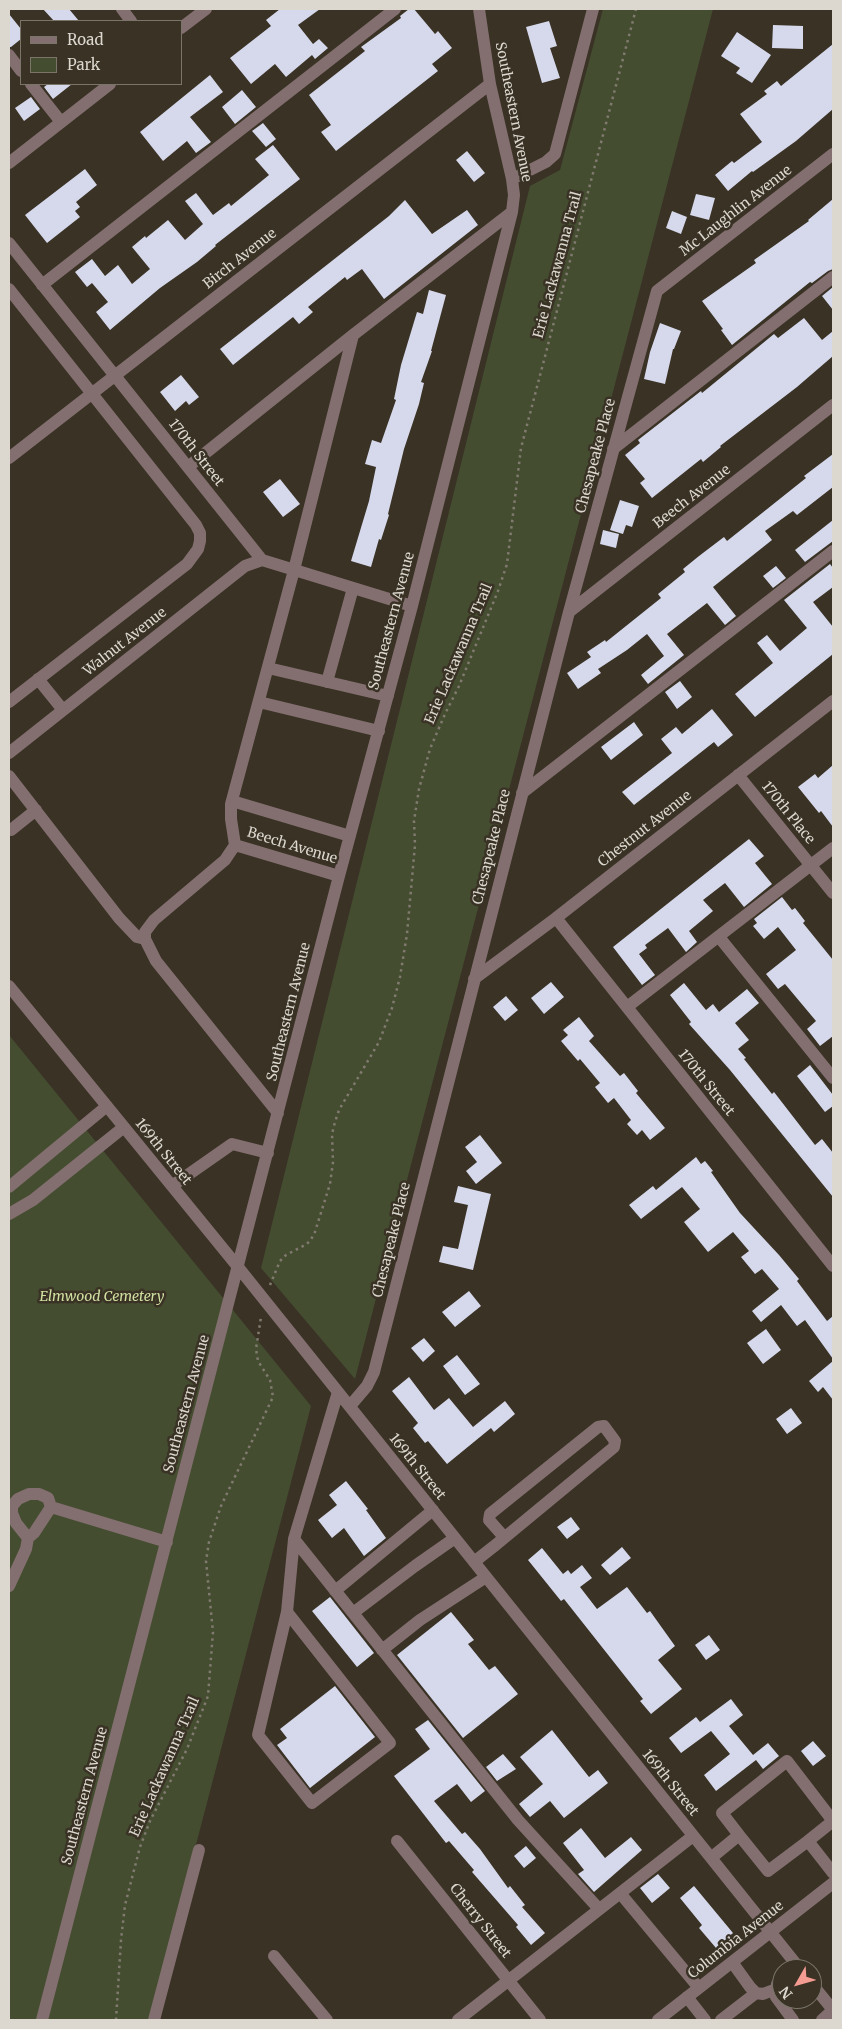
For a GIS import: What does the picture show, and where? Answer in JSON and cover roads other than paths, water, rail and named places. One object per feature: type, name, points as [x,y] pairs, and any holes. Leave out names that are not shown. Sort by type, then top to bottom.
[{"type":"street","points":[[122,9],[130,20]]},
{"type":"street","points":[[182,27],[206,9]]},
{"type":"street","points":[[42,284],[395,9]]},
{"type":"street","name":"Southeastern Avenue","points":[[42,2020],[339,876],[412,606],[512,212],[514,195],[512,179],[490,84],[479,9]]},
{"type":"street","points":[[512,179],[546,162],[554,154],[593,9]]},
{"type":"street","points":[[9,55],[20,70]]},
{"type":"street","name":"Birch Avenue","points":[[9,458],[490,84]]},
{"type":"street","points":[[32,85],[61,122]]},
{"type":"street","points":[[9,163],[109,85]]},
{"type":"street","name":"Mc Laughlin Avenue","points":[[657,291],[833,154]]},
{"type":"street","points":[[188,467],[353,335],[512,212]]},
{"type":"street","name":"170th Street","points":[[9,242],[262,560]]},
{"type":"street","points":[[613,448],[833,277]]},
{"type":"street","points":[[9,289],[196,525],[200,533],[198,548],[187,564],[9,702]]},
{"type":"street","name":"Chesapeake Place","points":[[350,1406],[367,1386],[374,1372],[569,612],[657,291]]},
{"type":"street","points":[[278,1113],[156,961],[145,939],[145,932],[154,920],[225,860],[235,845],[231,819],[232,801],[294,570],[353,335]]},
{"type":"street","name":"Beech Avenue","points":[[569,612],[833,405]]},
{"type":"street","points":[[522,793],[833,551]]},
{"type":"street","points":[[262,560],[412,606]]},
{"type":"street","name":"Walnut Avenue","points":[[9,753],[245,566],[262,560]]},
{"type":"street","points":[[327,682],[353,588]]},
{"type":"street","points":[[268,668],[388,696]]},
{"type":"street","points":[[38,679],[63,710]]},
{"type":"street","name":"Chestnut Avenue","points":[[474,980],[833,701]]},
{"type":"street","points":[[259,702],[379,732]]},
{"type":"street","name":"170th Place","points":[[738,775],[833,893]]},
{"type":"street","points":[[9,776],[119,918],[137,937],[145,939]]},
{"type":"street","points":[[232,801],[350,836]]},
{"type":"street","points":[[9,829],[36,810]]},
{"type":"street","name":"Beech Avenue","points":[[235,845],[339,876]]},
{"type":"street","points":[[627,1007],[833,848]]},
{"type":"street","name":"170th Street","points":[[556,918],[833,1266]]},
{"type":"street","points":[[719,936],[833,1078]]},
{"type":"street","name":"169th Street","points":[[9,986],[350,1406],[771,1932],[790,1959]]},
{"type":"street","points":[[9,1187],[107,1106]]},
{"type":"street","points":[[9,1214],[33,1200],[124,1127]]},
{"type":"street","points":[[172,1186],[232,1144],[268,1153]]},
{"type":"street","points":[[287,1612],[390,1742],[312,1803],[258,1735],[287,1612],[294,1539],[338,1392]]},
{"type":"street","points":[[474,1562],[614,1447],[615,1441],[604,1426],[598,1427],[490,1514],[489,1520],[504,1537]]},
{"type":"street","points":[[28,1538],[16,1523],[10,1505],[23,1496],[39,1494],[48,1498],[51,1508]]},
{"type":"street","points":[[51,1508],[167,1542]]},
{"type":"street","points":[[9,1586],[23,1556],[28,1538],[34,1533],[51,1508]]},
{"type":"street","points":[[335,1591],[433,1510]]},
{"type":"street","points":[[353,1613],[455,1538]]},
{"type":"street","points":[[294,1539],[518,1820],[599,1910]]},
{"type":"street","points":[[382,1650],[420,1620],[486,1576]]},
{"type":"street","points":[[787,1761],[833,1821],[768,1871],[739,1835],[722,1814],[787,1761]]},
{"type":"street","points":[[710,1858],[739,1835]]},
{"type":"street","points":[[458,2020],[693,1836]]},
{"type":"street","name":"Cherry Street","points":[[397,1841],[540,2020]]},
{"type":"street","points":[[808,1842],[833,1873]]},
{"type":"street","points":[[154,2020],[199,1850]]},
{"type":"street","name":"Columbia Avenue","points":[[658,2020],[833,1883]]},
{"type":"street","points":[[620,1893],[700,1988]]},
{"type":"street","points":[[274,1956],[327,2020]]},
{"type":"street","points":[[732,1962],[756,1993],[763,1994],[772,1988]]},
{"type":"street","points":[[721,2020],[756,1993]]},
{"type":"street","points":[[822,1996],[833,2010],[822,2020]]},
{"type":"street","points":[[687,1998],[705,2020]]},
{"type":"street","points":[[783,2009],[793,2020]]},
{"type":"park label","name":"Elmwood Cemetery","points":[[102,1297]]}]
